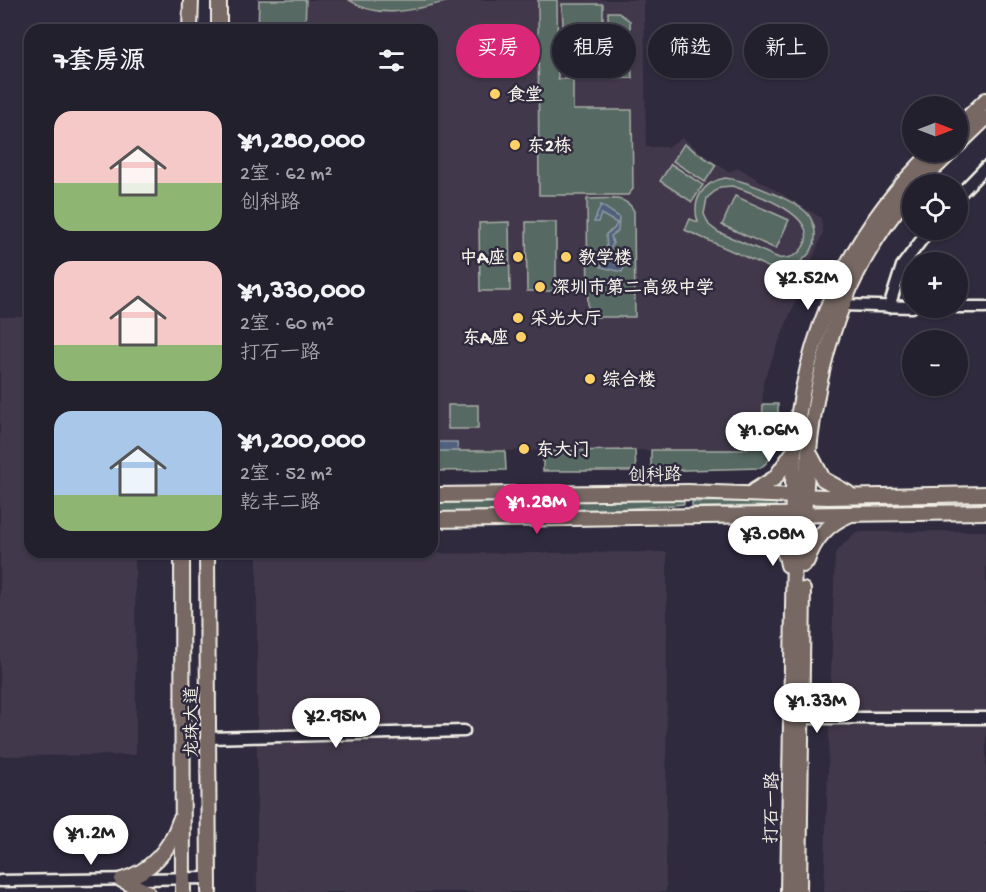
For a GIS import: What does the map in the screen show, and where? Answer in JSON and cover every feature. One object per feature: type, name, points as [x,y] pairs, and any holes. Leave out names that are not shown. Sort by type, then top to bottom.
[{"type":"main road","points":[[190,24],[191,0]]},
{"type":"main road","points":[[219,0],[219,24]]},
{"type":"main road","points":[[968,117],[986,100]]},
{"type":"main road","points":[[968,135],[986,118]]},
{"type":"main road","name":"打石一路","points":[[800,495],[794,443],[806,371],[829,300],[869,227],[898,188],[923,162]]},
{"type":"main road","points":[[928,174],[941,162]]},
{"type":"main road","name":"打石一路","points":[[788,892],[794,551],[800,495],[819,374],[842,305],[874,241],[902,204]]},
{"type":"main road","points":[[809,438],[812,460],[819,476],[835,488],[859,496]]},
{"type":"main road","points":[[750,492],[764,487],[780,474],[789,460],[794,443]]},
{"type":"main road","points":[[688,492],[689,517]]},
{"type":"main road","name":"创科路","points":[[438,495],[688,492],[859,496],[986,494]]},
{"type":"main road","points":[[438,520],[986,512]]},
{"type":"main road","points":[[803,575],[811,549],[821,534],[837,520],[856,513]]},
{"type":"main road","name":"打石一路","points":[[799,514],[803,575],[799,892]]},
{"type":"main road","points":[[738,516],[759,522],[774,534],[784,548],[788,565],[794,551]]},
{"type":"main road","points":[[172,558],[182,581]]},
{"type":"main road","name":"龙珠大道","points":[[182,558],[183,885]]},
{"type":"main road","name":"龙珠大道","points":[[207,558],[209,885]]},
{"type":"main road","points":[[207,579],[209,568],[215,558]]},
{"type":"main road","points":[[122,880],[141,872],[161,855],[177,830],[183,810]]},
{"type":"main road","points":[[122,880],[147,892]]},
{"type":"street","points":[[968,186],[986,167]]},
{"type":"street","points":[[889,307],[902,266],[922,240]]},
{"type":"street","points":[[842,305],[902,307]]},
{"type":"street","points":[[968,307],[986,307]]},
{"type":"street","points":[[792,678],[802,718],[986,718]]},
{"type":"street","points":[[209,738],[464,731]]},
{"type":"street","points":[[0,881],[122,880],[209,885]]},
{"type":"shaded area","name":"深圳市第二高级中学","points":[[306,0],[644,0],[646,147],[669,147],[682,138],[728,172],[739,168],[821,218],[823,233],[763,381],[762,429],[750,447],[743,450],[438,451],[438,24],[305,24]]},
{"type":"shaded area","points":[[0,317],[24,317],[24,558],[135,558],[136,755],[0,756]]},
{"type":"shaded area","points":[[986,531],[986,892],[824,892],[835,553],[856,532]]},
{"type":"shaded area","points":[[667,552],[666,892],[257,892],[257,558],[438,558],[438,554]]},
{"type":"green space","points":[[259,0],[306,0],[305,24],[258,24]]},
{"type":"green space","points":[[349,0],[453,0],[387,12],[361,7]]},
{"type":"green space","points":[[538,0],[557,0],[557,24],[552,24],[552,78],[573,79],[573,110],[632,110],[633,189],[628,195],[539,195],[540,24],[538,24]]},
{"type":"green space","points":[[562,4],[603,4],[603,24],[563,24]]},
{"type":"green space","points":[[608,12],[617,12],[630,21],[630,24],[608,24]]},
{"type":"green space","points":[[684,144],[716,165],[705,182],[673,161]]},
{"type":"green space","points":[[671,164],[703,185],[692,202],[660,181]]},
{"type":"green space","points":[[733,179],[756,186],[781,197],[807,213],[815,232],[814,244],[809,254],[788,276],[685,230],[690,219],[698,222],[696,206],[698,199],[705,188],[717,180]],"holes":[[[732,186],[769,200],[795,216],[803,225],[807,236],[799,253],[779,258],[718,232],[709,225],[704,214],[707,198],[720,187]]]},
{"type":"green space","points":[[735,196],[789,220],[776,249],[722,225]]},
{"type":"green space","points":[[587,199],[620,200],[626,202],[634,211],[635,317],[588,317]]},
{"type":"green space","points":[[509,222],[510,291],[480,291],[479,223]]},
{"type":"green space","points":[[526,222],[556,222],[556,291],[527,291]]},
{"type":"green space","points":[[763,404],[778,404],[778,431],[772,456],[760,468],[651,471],[651,450],[743,450],[750,447],[760,431]]},
{"type":"green space","points":[[448,405],[478,405],[478,429],[448,429]]},
{"type":"green space","points":[[635,450],[636,471],[543,471],[543,451]]},
{"type":"green space","points":[[438,451],[505,451],[506,470],[438,471]]},
{"type":"green space","points":[[684,499],[684,504],[619,509],[438,512],[438,502]]},
{"type":"green space","points":[[776,501],[776,506],[692,507],[692,502]]},
{"type":"water","points":[[601,205],[619,217],[618,231],[611,236],[613,244],[608,253],[614,255],[624,252],[623,256],[614,259],[615,263],[624,268],[622,272],[601,267],[603,260],[598,258],[598,254],[607,250],[606,234],[614,229],[617,223],[601,214],[598,222],[594,222]]},
{"type":"water","points":[[438,442],[457,442],[458,451],[438,451]]},
{"type":"place","name":"食堂","points":[[495,94]]},
{"type":"place","name":"东2栋","points":[[515,145]]},
{"type":"place","name":"中A座","points":[[518,257]]},
{"type":"place","name":"教学楼","points":[[566,257]]},
{"type":"place","name":"深圳市第二高级中学","points":[[540,287]]},
{"type":"place","name":"采光大厅","points":[[518,318]]},
{"type":"place","name":"东A座","points":[[521,337]]},
{"type":"place","name":"综合楼","points":[[590,379]]},
{"type":"place","name":"东大门","points":[[524,449]]}]
